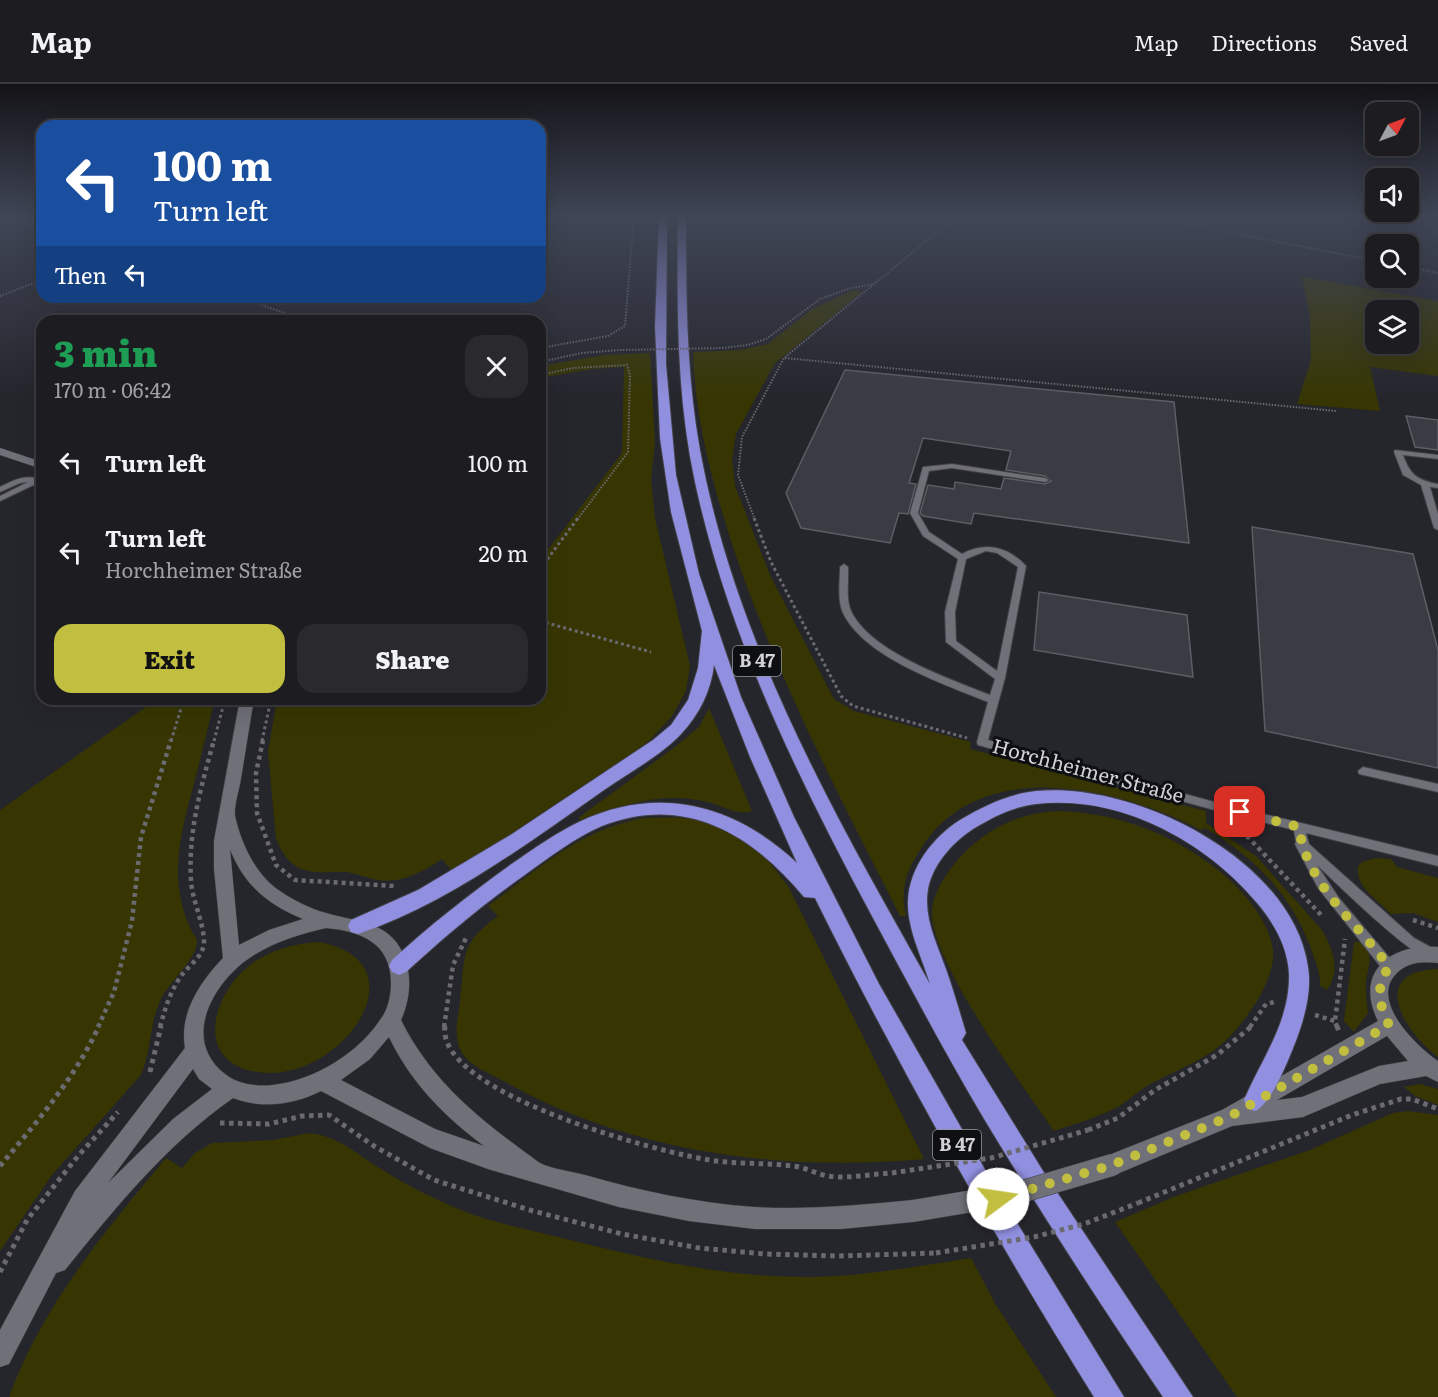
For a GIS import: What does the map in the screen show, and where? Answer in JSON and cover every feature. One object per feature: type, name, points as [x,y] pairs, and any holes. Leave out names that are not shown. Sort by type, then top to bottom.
[{"type":"highway","name":"B 47","points":[[661,276],[661,378],[677,512],[707,621],[762,764],[798,849],[971,1171],[1110,1397]]},
{"type":"highway","name":"B 47","points":[[682,276],[682,331],[694,448],[708,513],[732,594],[785,725],[846,852],[965,1065],[1070,1234],[1179,1397]]},
{"type":"highway","points":[[358,926],[402,908],[451,882],[584,795],[673,733],[697,700],[707,672],[707,621]]},
{"type":"highway","points":[[965,1065],[936,969],[923,939],[919,915],[919,890],[926,868],[935,853],[963,826],[985,812],[1039,798],[1090,800],[1134,809],[1185,832],[1232,864],[1254,883],[1270,904],[1290,941],[1299,970],[1297,1010],[1279,1056],[1255,1100]]},
{"type":"highway","points":[[399,966],[472,901],[554,844],[608,817],[638,809],[679,808],[707,813],[729,821],[765,844],[794,868],[842,934]]},
{"type":"main road","points":[[0,452],[36,464]]},
{"type":"main road","points":[[232,961],[222,869],[222,841],[246,705]]},
{"type":"main road","points":[[228,814],[244,866],[253,879],[277,900],[326,921],[358,926],[377,935],[391,948],[399,966],[399,997],[391,1020],[359,1054],[322,1081],[298,1090],[273,1095],[249,1094],[229,1089],[208,1075],[194,1052],[192,1028],[201,1000],[209,986],[232,961],[267,939],[326,921]]},
{"type":"main road","points":[[1433,1070],[1399,1040],[1389,1025],[1382,1011],[1380,986],[1389,967],[1408,957],[1435,955]]},
{"type":"main road","points":[[391,1020],[411,1062],[431,1089],[454,1110],[535,1172]]},
{"type":"main road","points":[[322,1081],[430,1138],[619,1196],[689,1210],[756,1218],[841,1218],[976,1204],[1065,1181],[1112,1165],[1229,1117],[1389,1025]]},
{"type":"main road","points":[[0,1355],[83,1199],[194,1052]]},
{"type":"main road","points":[[1229,1117],[1304,1107],[1379,1075],[1433,1070]]},
{"type":"main road","points":[[36,1287],[110,1197],[162,1141],[207,1103],[229,1089]]},
{"type":"lane","points":[[1438,457],[1398,452],[1406,473],[1425,484],[1438,486]]},
{"type":"lane","points":[[962,558],[926,534],[914,513],[926,469],[952,466],[1045,480]]},
{"type":"lane","points":[[0,490],[18,481],[36,479]]},
{"type":"lane","points":[[0,499],[36,481]]},
{"type":"lane","points":[[1425,484],[1438,528]]},
{"type":"lane","points":[[982,742],[1000,678],[1022,566],[1011,556],[993,548],[976,548],[962,558],[957,570],[950,612],[951,642],[1000,678]]},
{"type":"lane","points":[[844,567],[846,612],[866,637],[913,665],[994,701]]},
{"type":"lane","name":"Horchheimer Straße","points":[[982,742],[1218,807],[1438,861]]},
{"type":"lane","points":[[1363,771],[1438,788]]},
{"type":"lane","points":[[1299,827],[1301,844],[1325,891],[1389,967]]},
{"type":"lane","points":[[1301,844],[1410,942],[1435,955]]},
{"type":"path","points":[[546,347],[608,336],[625,326],[629,276]]},
{"type":"path","points":[[883,276],[784,358],[742,437],[738,475],[771,562],[846,702],[853,706],[982,742]]},
{"type":"path","points":[[0,296],[36,282]]},
{"type":"path","points":[[546,361],[571,355],[620,350],[742,346],[766,339],[820,299],[851,288],[874,284]]},
{"type":"path","points":[[256,303],[291,315]]},
{"type":"path","points":[[784,358],[1336,411]]},
{"type":"path","points":[[546,374],[614,364],[627,365],[630,375],[628,452],[546,561]]},
{"type":"path","points":[[546,623],[651,652]]},
{"type":"path","points":[[0,1166],[44,1114],[92,1041],[114,992],[132,921],[141,837],[182,705]]},
{"type":"path","points":[[144,1082],[150,1074],[166,1004],[181,976],[198,958],[204,944],[190,883],[190,854],[194,818],[223,705]]},
{"type":"path","points":[[271,705],[256,773],[257,813],[276,865],[295,880],[387,887],[402,885]]},
{"type":"path","points":[[1218,807],[1218,821],[1249,838],[1330,925]]},
{"type":"path","points":[[470,933],[462,942],[453,965],[443,1037],[453,1058],[478,1079],[545,1111],[624,1141],[715,1161],[795,1166],[830,1176],[924,1170],[1029,1150],[1116,1119],[1156,1089],[1210,1061],[1231,1046],[1258,1021],[1266,1004],[1278,1002],[1335,1021]]},
{"type":"path","points":[[1338,933],[1345,941]]},
{"type":"path","points":[[936,1253],[1034,1238],[1084,1224],[1352,1115],[1401,1100],[1412,1099],[1438,1109]]},
{"type":"path","points":[[0,1272],[27,1220],[78,1156],[120,1110]]},
{"type":"shaded area","points":[[1302,277],[1438,301],[1438,376],[1370,367],[1380,411],[1297,404],[1311,360],[1310,316]]},
{"type":"shaded area","points":[[853,290],[862,292],[775,363],[736,434],[732,460],[735,486],[770,575],[834,699],[854,711],[971,742],[970,749],[1206,811],[1206,823],[1256,856],[1322,930],[1334,960],[1334,975],[1327,990],[1320,986],[1310,946],[1292,909],[1268,878],[1239,851],[1205,828],[1201,830],[1133,802],[1095,793],[1056,788],[1018,789],[982,798],[950,816],[924,844],[913,861],[904,887],[906,916],[900,916],[812,739],[753,603],[720,506],[707,456],[697,404],[693,352],[740,350],[768,344],[812,309]]},
{"type":"shaded area","points":[[650,353],[655,442],[651,479],[655,518],[690,666],[686,691],[672,716],[650,740],[635,751],[453,872],[442,859],[411,876],[386,881],[345,872],[312,872],[296,866],[282,851],[276,839],[268,752],[276,705],[546,705],[546,552],[622,453],[624,367],[592,369],[546,377],[546,365],[605,355]]},
{"type":"shaded area","points":[[149,705],[214,705],[184,824],[178,863],[181,902],[187,921],[197,940],[196,947],[161,999],[154,1019],[147,1058],[140,1076],[52,1175],[0,1251],[0,810]]},
{"type":"shaded area","points":[[709,708],[752,811],[740,812],[709,802],[671,798],[611,809],[581,820],[578,818],[699,727]]},
{"type":"shaded area","points":[[1058,811],[1102,816],[1142,827],[1162,835],[1199,856],[1226,877],[1253,905],[1270,938],[1273,962],[1264,988],[1249,1014],[1213,1051],[1147,1086],[1118,1107],[1054,1131],[981,1024],[962,992],[946,961],[936,934],[932,912],[935,896],[948,872],[959,858],[985,835],[1019,818]]},
{"type":"shaded area","points":[[645,818],[690,819],[720,826],[747,840],[759,850],[788,886],[924,1159],[818,1162],[764,1159],[710,1152],[658,1141],[606,1127],[556,1108],[482,1070],[465,1057],[459,1045],[457,1033],[464,962],[470,944],[476,935],[498,916],[488,906],[543,864],[580,841],[621,823]]},
{"type":"shaded area","points":[[1376,858],[1391,859],[1397,867],[1438,878],[1438,922],[1413,913],[1391,914],[1368,893],[1360,880],[1358,866],[1362,862]]},
{"type":"shaded area","points":[[318,942],[350,954],[366,972],[369,995],[360,1019],[342,1042],[317,1060],[288,1071],[257,1072],[237,1066],[224,1055],[217,1041],[215,1026],[226,993],[250,965],[266,955],[291,946]]},
{"type":"shaded area","points":[[1354,942],[1361,942],[1366,947],[1370,962],[1366,987],[1368,1013],[1354,1032],[1344,1021]]},
{"type":"shaded area","points":[[1438,969],[1438,1057],[1425,1046],[1404,1019],[1398,991],[1403,980],[1416,972]]},
{"type":"shaded area","points":[[1420,1084],[1438,1089],[1438,1105],[1415,1096],[1404,1087]]},
{"type":"shaded area","points":[[1408,1111],[1438,1115],[1438,1397],[1237,1397],[1115,1222],[1176,1196],[1310,1150],[1393,1113]]},
{"type":"shaded area","points":[[309,1133],[347,1146],[412,1187],[466,1212],[594,1246],[687,1266],[749,1274],[813,1277],[873,1273],[971,1258],[996,1305],[1056,1397],[9,1397],[39,1332],[57,1301],[120,1213],[166,1158],[182,1168],[195,1153],[212,1143],[273,1140]]},
{"type":"building","points":[[845,370],[1174,402],[1189,543],[974,513],[971,524],[923,516],[920,513],[928,485],[954,489],[955,482],[1001,489],[1004,478],[1045,484],[1051,481],[1045,476],[1006,470],[1011,451],[923,438],[909,483],[916,484],[908,514],[899,513],[890,543],[801,528],[786,493]]},
{"type":"building","points":[[1406,416],[1438,420],[1438,450],[1415,447]]},
{"type":"building","points":[[1252,527],[1413,554],[1438,650],[1438,768],[1265,731]]},
{"type":"building","points":[[1039,592],[1187,615],[1193,677],[1034,650]]},
{"type":"route","points":[[998,1199],[1065,1181],[1112,1165],[1229,1117],[1300,1074],[1389,1025],[1382,1011],[1380,998],[1380,986],[1389,967],[1380,953],[1325,891],[1301,844],[1299,827],[1240,812]]}]
